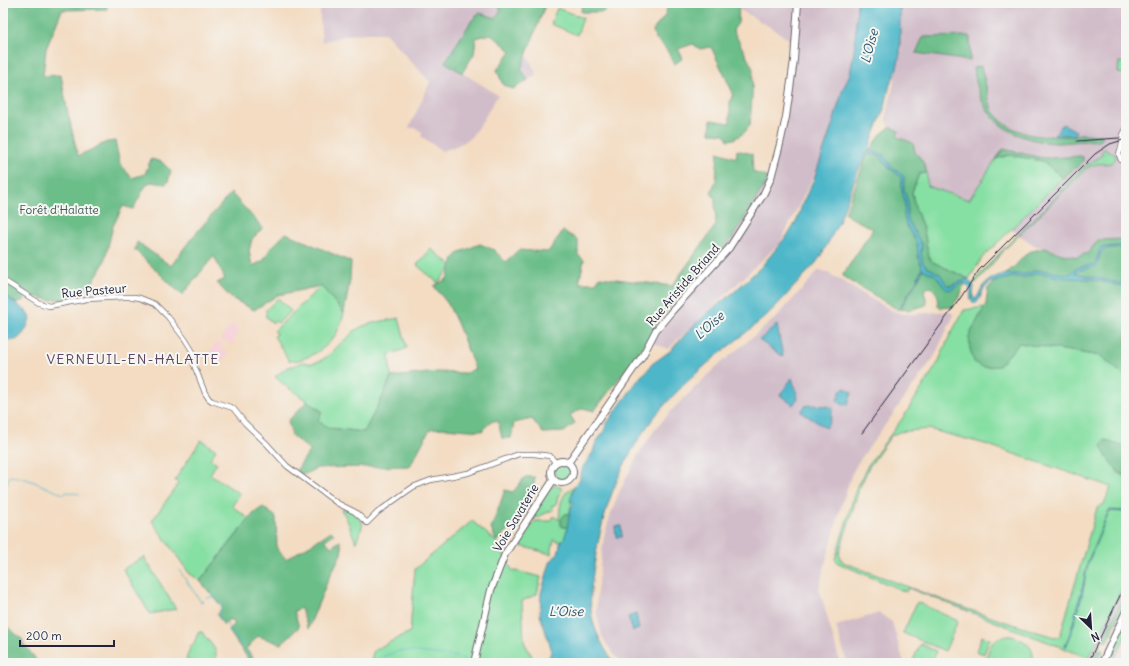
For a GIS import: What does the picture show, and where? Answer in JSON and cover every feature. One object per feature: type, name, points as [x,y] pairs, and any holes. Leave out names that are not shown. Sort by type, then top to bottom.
[{"type":"main road","name":"Rue Aristide Briand","points":[[568,463],[644,355],[656,330],[729,248],[763,195],[771,178],[778,156],[796,69],[799,36],[799,3]]},
{"type":"main road","points":[[562,461],[568,463],[572,468],[571,478],[563,483],[554,479],[551,472],[553,466],[562,461]]},
{"type":"main road","name":"Voie Savaterie","points":[[474,663],[491,590],[505,554],[554,479]]},
{"type":"main road","points":[[1102,663],[1126,611]]},
{"type":"street","points":[[1125,131],[1126,143]]},
{"type":"street","points":[[1125,131],[1124,149],[1119,153],[1119,157],[1126,161]]},
{"type":"street","name":"Rue Pasteur","points":[[3,280],[39,303],[49,306],[87,299],[134,297],[155,304],[180,331],[193,352],[194,365],[205,393],[209,399],[233,408],[280,460],[297,475],[337,503],[355,512],[367,523],[378,512],[413,488],[431,480],[468,473],[518,455],[534,454],[550,456],[556,463]]},
{"type":"shaded area","points":[[320,3],[546,3],[527,55],[537,75],[528,80],[511,51],[478,22],[445,62],[498,95],[471,137],[454,147],[442,151],[421,136],[423,133],[416,128],[409,128],[430,82],[385,33],[346,35],[322,42]]},
{"type":"shaded area","points":[[739,3],[857,3],[855,45],[850,74],[843,89],[839,107],[820,163],[780,243],[668,349],[648,341],[679,297],[769,178],[776,152],[794,43],[772,28],[740,10]]},
{"type":"shaded area","points":[[900,3],[1126,3],[1126,239],[1098,240],[1088,253],[1077,257],[1062,254],[1034,245],[969,200],[927,186],[913,143],[896,137],[898,131],[890,127],[886,119],[900,54]]},
{"type":"shaded area","points":[[819,270],[827,272],[877,302],[903,314],[949,311],[954,315],[934,357],[857,464],[851,476],[839,513],[819,587],[840,663],[621,663],[602,636],[596,611],[597,591],[604,536],[617,497],[636,458],[654,431],[672,410],[716,367],[777,317]]},
{"type":"shaded area","points":[[232,324],[239,331],[233,340],[236,342],[232,345],[226,340],[223,342],[221,338]]},
{"type":"shaded area","points":[[217,342],[222,344],[220,347],[228,354],[221,363],[206,357]]},
{"type":"shaded area","points":[[1126,580],[1126,591],[1092,663],[1086,663]]},
{"type":"shaded area","points":[[879,613],[892,622],[904,663],[847,663],[836,626]]},
{"type":"shaded area","points":[[1126,636],[1126,663],[1113,663],[1114,661]]},
{"type":"green space","name":"Forêt d'Halatte","points":[[3,3],[107,3],[107,9],[62,10],[46,49],[43,76],[61,75],[78,156],[107,142],[115,141],[120,164],[132,178],[145,174],[151,159],[162,162],[171,171],[166,184],[150,182],[145,187],[133,209],[123,206],[113,226],[104,263],[92,283],[79,296],[50,300],[26,296],[24,300],[16,303],[3,294]]},
{"type":"green space","points":[[494,3],[513,3],[516,5],[518,3],[546,3],[521,69],[528,80],[513,89],[503,85],[497,70],[511,51],[491,34],[476,38],[474,54],[462,73],[445,62],[472,20],[480,13],[496,18],[501,9]]},
{"type":"green space","points":[[582,3],[614,3],[603,12],[581,12]]},
{"type":"green space","points":[[669,3],[689,5],[691,3],[739,3],[738,23],[733,30],[753,69],[752,97],[750,125],[744,133],[734,139],[728,140],[725,134],[710,133],[711,120],[730,123],[730,102],[733,93],[711,47],[700,49],[693,44],[678,49],[683,58],[675,64],[669,53],[655,39],[653,30],[664,17]]},
{"type":"green space","points":[[557,8],[583,18],[577,35],[551,24]]},
{"type":"green space","points":[[970,36],[970,61],[916,53],[923,37]]},
{"type":"green space","points":[[1119,62],[1126,63],[1126,74],[1118,73]]},
{"type":"green space","points":[[981,66],[992,111],[1004,123],[1012,128],[1027,134],[1038,136],[1073,136],[1087,134],[1102,135],[1102,138],[1100,141],[1057,143],[1046,142],[1023,137],[1003,127],[987,110],[982,100],[973,68]]},
{"type":"green space","points":[[890,127],[899,131],[897,137],[913,143],[915,152],[925,166],[927,173],[919,174],[912,192],[915,207],[924,231],[929,258],[933,262],[969,279],[952,307],[940,308],[938,306],[938,295],[931,287],[926,288],[924,291],[927,303],[926,305],[910,310],[897,309],[842,276],[873,229],[845,213],[866,157],[880,135]]},
{"type":"green space","points":[[1003,149],[1038,157],[1050,158],[1081,156],[1083,157],[1083,162],[1063,178],[1043,161],[1009,155],[996,159]]},
{"type":"green space","points":[[1104,149],[1115,154],[1116,158],[1114,161],[1108,164],[1097,164],[1087,168],[1004,250],[976,283],[974,282],[1002,250],[1081,170],[1095,159],[1103,155],[1101,152]]},
{"type":"green space","points":[[737,150],[752,154],[753,172],[769,178],[731,240],[661,317],[657,317],[659,320],[648,341],[594,411],[583,408],[570,415],[575,423],[564,432],[543,433],[532,419],[514,423],[511,438],[502,438],[498,421],[491,421],[482,431],[444,428],[430,429],[410,466],[317,468],[303,475],[296,471],[310,450],[292,436],[288,421],[307,401],[322,412],[318,421],[330,428],[364,432],[384,394],[391,377],[438,372],[466,373],[475,369],[448,304],[434,286],[447,279],[454,258],[460,252],[480,244],[494,250],[506,262],[518,250],[548,252],[563,231],[578,240],[578,255],[584,260],[579,283],[596,283],[600,277],[672,286],[716,225],[715,198],[711,193],[716,180],[718,152],[736,158]]},
{"type":"green space","points":[[1009,155],[1043,161],[1063,178],[982,258],[969,279],[933,262],[929,258],[924,231],[915,207],[912,192],[919,174],[927,173],[927,186],[969,200],[996,159]]},
{"type":"green space","points":[[231,193],[263,228],[252,239],[249,251],[252,266],[263,261],[270,249],[286,233],[351,262],[350,280],[344,313],[321,286],[278,295],[254,310],[231,298],[217,283],[225,279],[214,256],[182,295],[135,250],[137,242],[171,266],[190,240]]},
{"type":"green space","points":[[1126,239],[1126,377],[1101,356],[1019,343],[999,366],[983,367],[974,362],[970,349],[969,336],[986,304],[988,288],[1014,267],[1028,252],[1045,248],[1077,257],[1088,253],[1098,240]]},
{"type":"green space","points":[[431,249],[452,266],[438,283],[417,265]]},
{"type":"green space","points":[[321,286],[344,313],[339,329],[328,344],[316,353],[309,357],[289,361],[274,336],[277,334],[274,331]]},
{"type":"green space","points":[[278,298],[291,311],[278,323],[275,321],[273,323],[265,316],[267,313],[265,311]]},
{"type":"green space","points":[[985,307],[969,336],[999,366],[1019,343],[1101,356],[1126,377],[1124,388],[1126,391],[1126,442],[1122,446],[1105,440],[1118,473],[1126,477],[1126,580],[1089,658],[908,588],[906,592],[838,563],[835,559],[857,486],[868,465],[902,419],[938,363],[949,337],[964,310]],"holes":[[[928,429],[985,444],[1111,487],[1104,504],[1097,508],[1060,636],[1054,637],[1027,629],[922,592],[843,562],[839,554],[859,489],[869,467],[891,436],[899,432]]]},
{"type":"green space","points":[[399,318],[407,348],[389,355],[391,377],[384,394],[364,432],[330,428],[317,421],[322,411],[275,377],[286,368],[304,362],[310,363],[322,360],[357,329],[370,324]]},
{"type":"green space","points":[[201,440],[216,450],[210,459],[217,463],[210,474],[240,494],[232,506],[249,519],[200,581],[189,573],[152,521],[178,484],[175,480]]},
{"type":"green space","points":[[1105,440],[1122,446],[1126,442],[1126,477],[1114,467],[1104,453],[1101,444]]},
{"type":"green space","points":[[559,464],[565,464],[570,469],[568,478],[565,480],[559,480],[554,475],[554,469]]},
{"type":"green space","points":[[525,477],[535,477],[529,508],[497,542],[491,529],[505,490],[513,492]]},
{"type":"green space","points":[[555,485],[560,486],[562,491],[558,496],[556,505],[552,505],[553,510],[531,520],[551,487]]},
{"type":"green space","points":[[574,487],[570,514],[566,514],[561,520],[561,526],[568,528],[564,539],[560,542],[554,540],[551,554],[520,546],[535,521],[550,521],[554,516],[559,520],[560,505],[563,497]]},
{"type":"green space","points":[[263,507],[276,517],[277,549],[286,559],[331,531],[334,534],[325,540],[331,547],[340,541],[342,548],[341,554],[328,580],[308,629],[301,608],[294,611],[299,627],[281,644],[258,636],[246,649],[257,663],[251,663],[229,631],[235,623],[229,619],[224,625],[217,615],[222,607],[200,581],[254,513]]},
{"type":"green space","points":[[345,508],[360,517],[362,523],[356,543],[346,517],[341,510]]},
{"type":"green space","points":[[565,514],[570,514],[568,528],[561,526],[561,519]]},
{"type":"green space","points":[[472,521],[497,542],[512,570],[541,577],[537,594],[522,601],[524,642],[534,660],[524,663],[370,663],[374,650],[410,632],[415,569]]},
{"type":"green space","points":[[144,557],[176,609],[150,614],[123,569]]},
{"type":"green space","points":[[1126,591],[1126,603],[1107,641],[1105,641],[1103,639]]},
{"type":"green space","points":[[917,602],[958,621],[945,651],[903,633]]},
{"type":"green space","points":[[1126,616],[1126,636],[1112,663],[1104,663]]},
{"type":"green space","points":[[3,623],[23,640],[22,642],[39,663],[3,663]]},
{"type":"green space","points":[[200,632],[202,632],[215,650],[215,663],[194,663],[186,659],[191,646]]},
{"type":"green space","points":[[982,636],[990,639],[984,654],[976,651]]},
{"type":"green space","points":[[1004,636],[1011,636],[1020,639],[1028,645],[1033,653],[1032,663],[984,663],[995,640]]},
{"type":"green space","points":[[920,644],[936,651],[931,663],[912,663]]},
{"type":"green space","points":[[1102,649],[1103,653],[1098,663],[1092,663],[1097,651]]},
{"type":"water","name":"L’Oise","points":[[857,3],[900,3],[900,54],[896,72],[890,84],[885,106],[839,222],[821,256],[815,264],[765,317],[708,363],[674,395],[650,422],[627,460],[613,490],[603,521],[591,585],[591,611],[593,623],[614,663],[568,663],[565,660],[558,663],[547,663],[551,648],[540,615],[541,593],[550,563],[559,552],[560,544],[565,536],[571,509],[574,503],[570,501],[574,487],[580,479],[583,467],[593,452],[596,442],[603,433],[607,423],[641,376],[652,364],[670,351],[693,326],[761,267],[790,232],[797,220],[803,202],[814,179],[843,89],[850,74],[855,45]]},
{"type":"water","points":[[1063,124],[1076,131],[1074,135],[1054,135]]},
{"type":"water","points":[[870,150],[883,155],[892,168],[904,177],[904,189],[908,202],[908,220],[922,245],[921,253],[923,263],[940,274],[947,285],[950,286],[967,279],[974,285],[973,297],[975,299],[985,284],[1000,275],[1024,274],[1035,270],[1070,274],[1076,268],[1095,264],[1100,248],[1126,245],[1123,282],[1124,248],[1111,248],[1103,250],[1097,266],[1080,270],[1075,273],[1124,284],[1123,286],[1089,279],[1065,278],[1038,273],[1025,277],[1012,277],[990,283],[984,288],[979,300],[975,303],[971,301],[969,286],[963,283],[947,290],[936,276],[923,269],[919,278],[899,309],[917,280],[922,268],[918,256],[917,244],[906,224],[904,216],[905,203],[901,178],[890,169],[880,156],[869,154]]},
{"type":"water","points":[[3,294],[26,311],[30,318],[27,328],[17,339],[8,340],[3,337]]},
{"type":"water","points":[[777,325],[783,357],[759,340]]},
{"type":"water","points":[[792,378],[798,398],[793,405],[780,395]]},
{"type":"water","points":[[844,388],[852,393],[848,404],[845,405],[841,404],[837,400],[841,390]]},
{"type":"water","points":[[810,405],[833,408],[830,422],[826,428],[801,412],[805,406]]},
{"type":"water","points":[[1109,510],[1126,512],[1109,511],[1088,563],[1082,596],[1066,647],[1065,646],[1074,619],[1088,561]]},
{"type":"water","points":[[615,526],[621,526],[622,537],[616,537]]},
{"type":"water","points":[[636,614],[639,629],[633,631],[628,617]]},
{"type":"waterway","points":[[3,486],[7,485],[10,476],[31,481],[64,494],[67,492],[79,494]]},
{"type":"waterway","points":[[179,570],[201,602],[203,601]]},
{"type":"waterway","points":[[207,598],[215,596],[221,604],[219,613],[220,617],[246,650]]},
{"type":"waterway","points":[[366,663],[398,651],[410,651],[465,659]]},
{"type":"waterway","points":[[248,653],[254,661],[258,663]]},
{"type":"waterway","points":[[535,663],[548,659]]},
{"type":"railway","points":[[1077,141],[1119,138]]},
{"type":"railway","points":[[862,433],[959,300],[979,270],[1095,154],[1110,144],[1126,139]]},
{"type":"railway","points":[[1088,663],[1126,583]]},
{"type":"district","name":"VERNEUIL-EN-HALATTE","points":[[133,359]]},
{"type":"water label","name":"L'Oise","points":[[869,46]]},
{"type":"water label","name":"L'Oise","points":[[709,325]]}]
